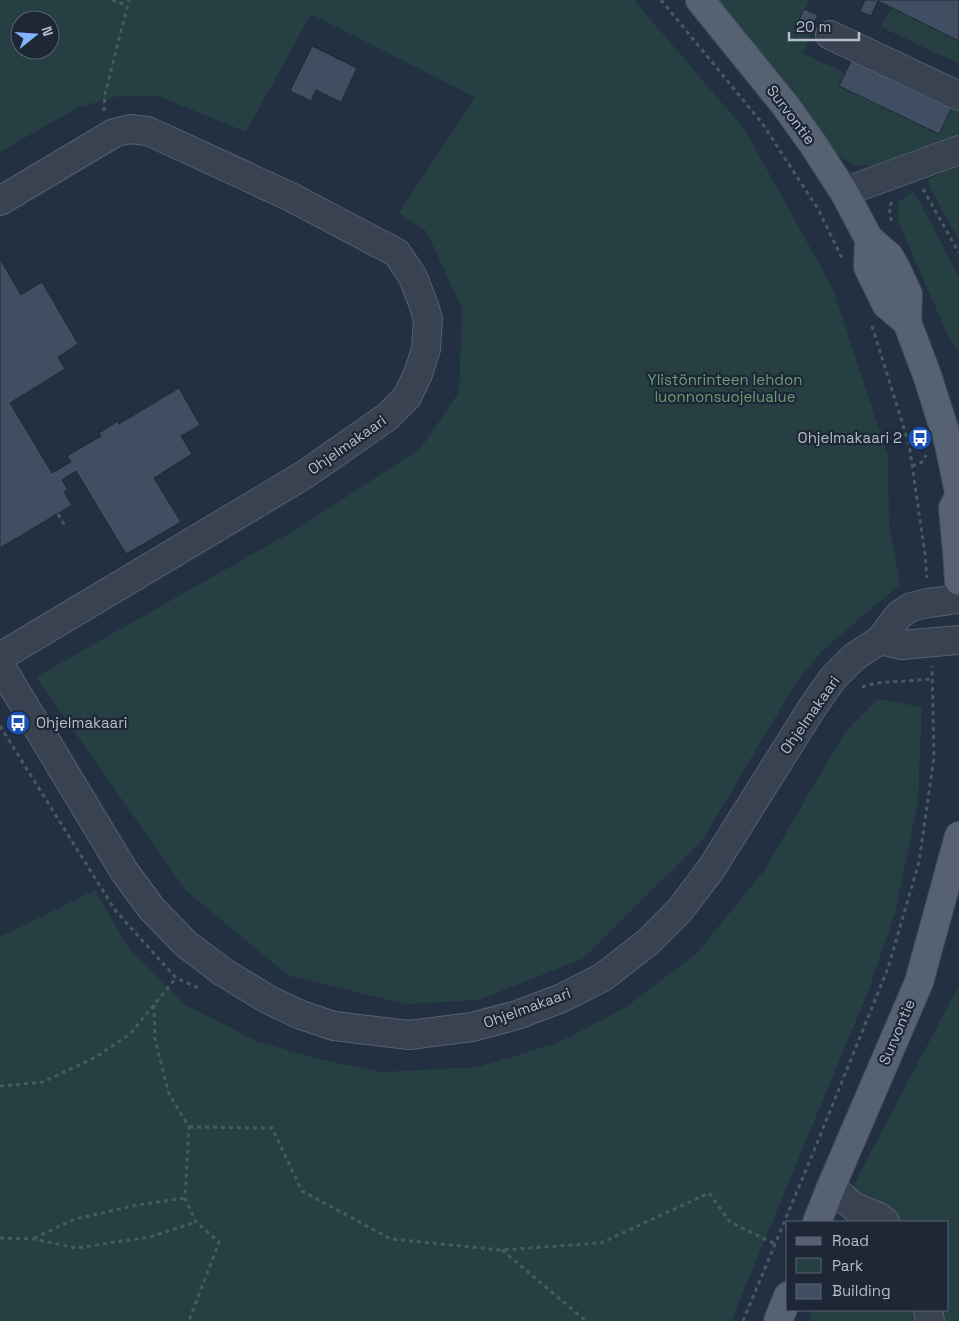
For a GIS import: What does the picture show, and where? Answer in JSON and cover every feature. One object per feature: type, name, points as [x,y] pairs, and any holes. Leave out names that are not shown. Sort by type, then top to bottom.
[{"type":"main road","name":"Survontie","points":[[700,0],[814,144],[844,192],[869,239],[889,256],[908,294],[907,322],[949,444],[959,493]]},
{"type":"main road","points":[[959,497],[953,508],[959,580]]},
{"type":"main road","name":"Survontie","points":[[817,1221],[919,982],[959,836]]},
{"type":"main road","points":[[778,1321],[786,1301]]},
{"type":"street","points":[[830,35],[959,96]]},
{"type":"street","name":"Ohjelmakaari","points":[[0,201],[114,133],[130,129],[148,131],[291,197],[397,253],[413,277],[428,319],[426,349],[418,374],[406,397],[387,418],[304,475],[0,657]]},
{"type":"street","points":[[844,192],[959,150]]},
{"type":"street","name":"Ohjelmakaari","points":[[0,665],[124,871],[152,909],[186,944],[223,972],[269,1000],[301,1015],[334,1026],[410,1035],[472,1027],[516,1015],[562,998],[603,977],[648,942],[680,910],[711,869],[812,708],[833,678],[854,657],[880,640],[899,615],[911,607],[959,599]]},
{"type":"street","points":[[880,640],[902,644],[959,640]]},
{"type":"street","points":[[831,1187],[854,1207],[879,1217],[884,1221]]},
{"type":"path","points":[[112,0],[126,6]]},
{"type":"path","points":[[104,112],[105,94],[129,0]]},
{"type":"path","points":[[661,0],[762,123],[818,209],[846,265]]},
{"type":"path","points":[[919,182],[959,253]]},
{"type":"path","points":[[870,322],[909,444],[925,554],[928,603]]},
{"type":"path","points":[[912,466],[922,462],[927,453]]},
{"type":"path","points":[[58,514],[65,526]]},
{"type":"path","points":[[744,1321],[888,968],[919,862],[934,757],[931,642]]},
{"type":"path","points":[[860,687],[876,683],[933,679]]},
{"type":"path","points":[[0,726],[115,910],[176,978],[202,990]]},
{"type":"path","points":[[0,1086],[43,1082],[96,1057],[130,1034],[176,978]]},
{"type":"path","points":[[154,1005],[154,1040],[169,1094],[189,1127],[185,1198],[196,1222],[220,1242],[190,1318],[191,1321]]},
{"type":"path","points":[[189,1127],[272,1128],[302,1191],[391,1240],[501,1250],[601,1244],[709,1193],[730,1222],[775,1244]]},
{"type":"path","points":[[34,1239],[75,1219],[137,1205],[185,1198]]},
{"type":"path","points":[[0,1238],[34,1239],[76,1248],[150,1237],[196,1222]]},
{"type":"path","points":[[501,1250],[586,1321]]},
{"type":"green space","name":"Ylistönrinteen lehdon luonnonsuojelualue","points":[[0,0],[634,0],[745,130],[833,289],[888,456],[889,525],[900,584],[820,653],[796,683],[701,842],[584,958],[479,1000],[405,1004],[289,976],[186,891],[36,677],[300,527],[421,448],[459,392],[462,308],[426,231],[399,213],[475,97],[311,14],[246,132],[158,96],[118,96],[77,108],[0,152]]},
{"type":"green space","points":[[712,0],[810,0],[795,28],[808,34],[811,30],[813,31],[802,53],[845,73],[839,86],[939,133],[952,107],[959,111],[959,142],[894,163],[868,166],[856,165],[848,161],[836,154]]},
{"type":"green space","points":[[891,8],[959,41],[959,64],[881,27]]},
{"type":"green space","points":[[959,165],[959,240],[930,188],[928,179]]},
{"type":"green space","points":[[914,191],[959,278],[959,354],[945,329],[897,219],[899,201]]},
{"type":"green space","points":[[878,699],[922,707],[918,801],[895,914],[867,994],[731,1321],[0,1321],[0,937],[95,890],[130,950],[186,1005],[256,1041],[318,1059],[382,1072],[478,1067],[557,1043],[623,1009],[696,954],[763,872],[845,732]]},
{"type":"green space","points":[[959,985],[959,1321],[939,1321],[937,1311],[949,1311],[949,1221],[893,1221],[851,1190]]},
{"type":"green space","points":[[812,1311],[919,1311],[921,1321],[809,1321]]},
{"type":"building","points":[[865,0],[959,0],[959,41],[878,1],[871,16],[860,11]]},
{"type":"building","points":[[804,9],[818,15],[808,34],[795,28]]},
{"type":"building","points":[[312,46],[357,68],[341,102],[316,90],[311,101],[290,91]]},
{"type":"building","points":[[852,59],[952,107],[939,134],[839,86]]},
{"type":"building","points":[[0,259],[21,295],[42,282],[78,344],[58,357],[65,369],[10,403],[52,473],[71,462],[67,456],[101,436],[99,433],[118,421],[119,424],[179,388],[200,425],[181,436],[192,454],[154,478],[181,522],[126,554],[76,471],[62,480],[68,490],[64,492],[72,505],[0,548]]},
{"type":"place","name":"Ohjelmakaari 2","points":[[920,438]]},
{"type":"place","name":"Ohjelmakaari","points":[[18,723]]}]
